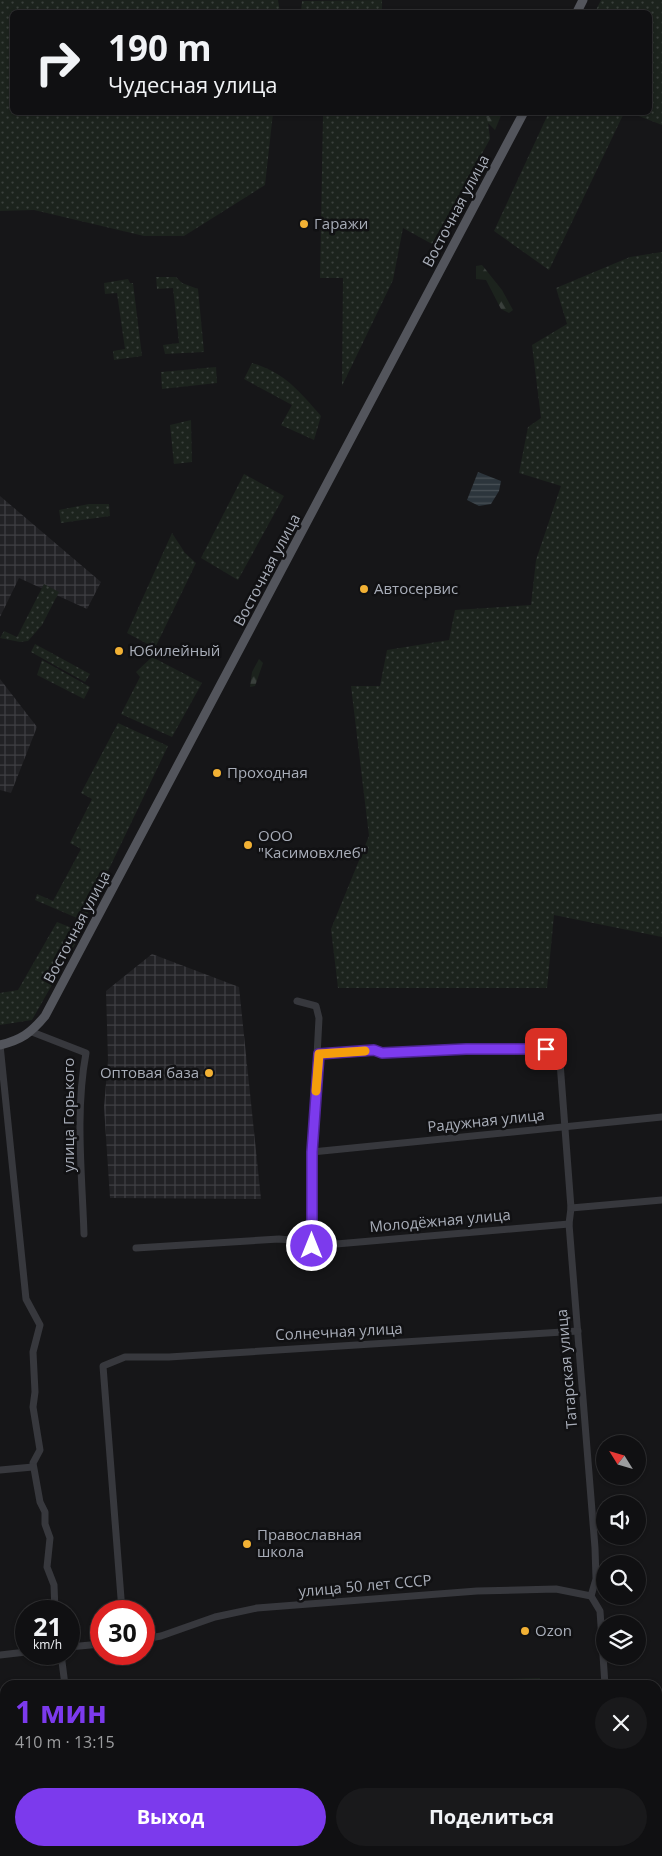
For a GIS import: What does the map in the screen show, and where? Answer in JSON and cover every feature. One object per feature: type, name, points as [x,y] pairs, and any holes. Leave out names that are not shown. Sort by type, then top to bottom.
[{"type":"main road","name":"Восточная улица","points":[[0,1045],[18,1041],[32,1032],[44,1016],[96,922],[522,115]]},
{"type":"street","points":[[136,1248],[279,1239],[313,1244],[312,1152],[319,1054],[319,1018],[316,1006],[296,1001]]},
{"type":"street","name":"улица Горького","points":[[32,1032],[86,1053],[81,1077],[80,1114],[84,1234]]},
{"type":"street","points":[[0,1045],[26,1299],[40,1325],[33,1352],[33,1407],[40,1450],[32,1463],[40,1502],[45,1512],[45,1524],[50,1538],[47,1567],[54,1585],[55,1600]]},
{"type":"street","name":"Татарская улица","points":[[319,1054],[374,1050],[382,1053],[466,1049],[559,1049],[566,1126],[571,1208],[570,1224],[595,1548],[596,1579],[591,1596]]},
{"type":"street","name":"Радужная улица","points":[[312,1152],[662,1117]]},
{"type":"street","points":[[571,1208],[662,1200]]},
{"type":"street","name":"Молодёжная улица","points":[[313,1244],[570,1224]]},
{"type":"street","name":"Солнечная улица","points":[[121,1600],[103,1366],[126,1357],[169,1357],[578,1330]]},
{"type":"street","points":[[0,1470],[34,1467]]},
{"type":"street","name":"улица 50 лет СССР","points":[[155,1637],[215,1617],[257,1608],[478,1591],[556,1589],[591,1596]]},
{"type":"street","points":[[591,1596],[600,1611],[604,1680]]},
{"type":"street","points":[[0,1655],[15,1653]]},
{"type":"street","points":[[62,1665],[64,1680]]},
{"type":"shaded area","points":[[478,472],[501,481],[499,491],[491,504],[479,506],[467,500]]},
{"type":"shaded area","points":[[0,496],[101,582],[87,609],[19,578],[0,617]]},
{"type":"shaded area","points":[[0,679],[37,727],[11,793],[0,790]]},
{"type":"shaded area","points":[[152,954],[239,987],[261,1199],[110,1198],[104,1107],[108,1060],[106,991]]},
{"type":"green space","points":[[0,0],[278,0],[280,10],[10,10],[10,115],[273,115],[265,185],[184,236],[144,236],[34,210],[0,211]]},
{"type":"green space","points":[[382,0],[382,10],[301,10],[302,1]]},
{"type":"green space","points":[[601,0],[662,0],[662,125],[636,115],[652,115],[652,10],[596,10]]},
{"type":"green space","points":[[316,115],[487,115],[490,139],[432,244],[403,228],[393,280],[342,386],[343,278],[320,278],[323,116]]},
{"type":"green space","points":[[486,115],[501,115],[495,130],[488,123]]},
{"type":"green space","points":[[548,115],[623,115],[549,270],[494,231]]},
{"type":"green space","points":[[662,252],[662,937],[554,915],[547,988],[338,988],[331,929],[369,836],[351,686],[380,686],[387,650],[449,640],[455,610],[531,605],[536,560],[561,486],[519,473],[528,427],[541,418],[532,345],[567,324],[556,288],[630,257]]},
{"type":"green space","points":[[482,265],[502,290],[513,310],[509,313],[501,309],[486,280],[476,279],[476,266]]},
{"type":"green space","points":[[156,277],[176,277],[182,283],[198,289],[204,352],[165,354],[163,345],[179,343],[173,288],[157,289]]},
{"type":"green space","points":[[128,279],[130,283],[133,283],[142,356],[114,360],[113,351],[125,349],[117,293],[105,294],[104,283]]},
{"type":"green space","points":[[252,363],[274,372],[291,384],[321,416],[314,440],[281,425],[292,405],[244,379]]},
{"type":"green space","points":[[216,367],[217,383],[162,389],[161,372]]},
{"type":"green space","points":[[191,420],[192,462],[174,464],[170,425]]},
{"type":"green space","points":[[244,474],[284,496],[238,580],[201,558]]},
{"type":"green space","points":[[89,504],[109,504],[110,516],[61,523],[59,510]]},
{"type":"green space","points":[[172,533],[185,553],[196,563],[155,648],[127,633]]},
{"type":"green space","points":[[44,584],[59,592],[42,625],[28,641],[20,642],[0,638],[4,631],[17,637]]},
{"type":"green space","points":[[35,644],[90,674],[85,682],[31,652]]},
{"type":"green space","points":[[152,657],[202,683],[172,737],[121,714],[140,677],[136,672]]},
{"type":"green space","points":[[259,659],[263,663],[255,686],[250,687],[252,672]]},
{"type":"green space","points":[[42,660],[90,687],[84,699],[37,675]]},
{"type":"green space","points":[[118,723],[168,746],[84,921],[35,900],[37,894],[53,901],[81,849],[70,843],[92,799],[81,793]]},
{"type":"green space","points":[[57,922],[82,932],[32,1020],[0,1025],[0,993],[18,990]]},
{"type":"green space","points":[[540,1678],[540,1680],[507,1680]]},
{"type":"slow traffic","points":[[316,1091],[319,1054],[365,1051]]},
{"type":"place","name":"Гаражи","points":[[304,224]]},
{"type":"place","name":"Автосервис","points":[[364,589]]},
{"type":"place","name":"Юбилейный","points":[[119,651]]},
{"type":"place","name":"Проходная","points":[[217,773]]},
{"type":"place","name":"ООО \"Касимовхлеб\"","points":[[248,845]]},
{"type":"place","name":"Оптовая база","points":[[209,1073]]},
{"type":"place","name":"Православная школа","points":[[247,1544]]},
{"type":"place","name":"Ozon","points":[[525,1631]]},
{"type":"route","points":[[312,1246],[312,1152],[319,1054],[374,1050],[382,1053],[466,1049],[546,1049]]}]
